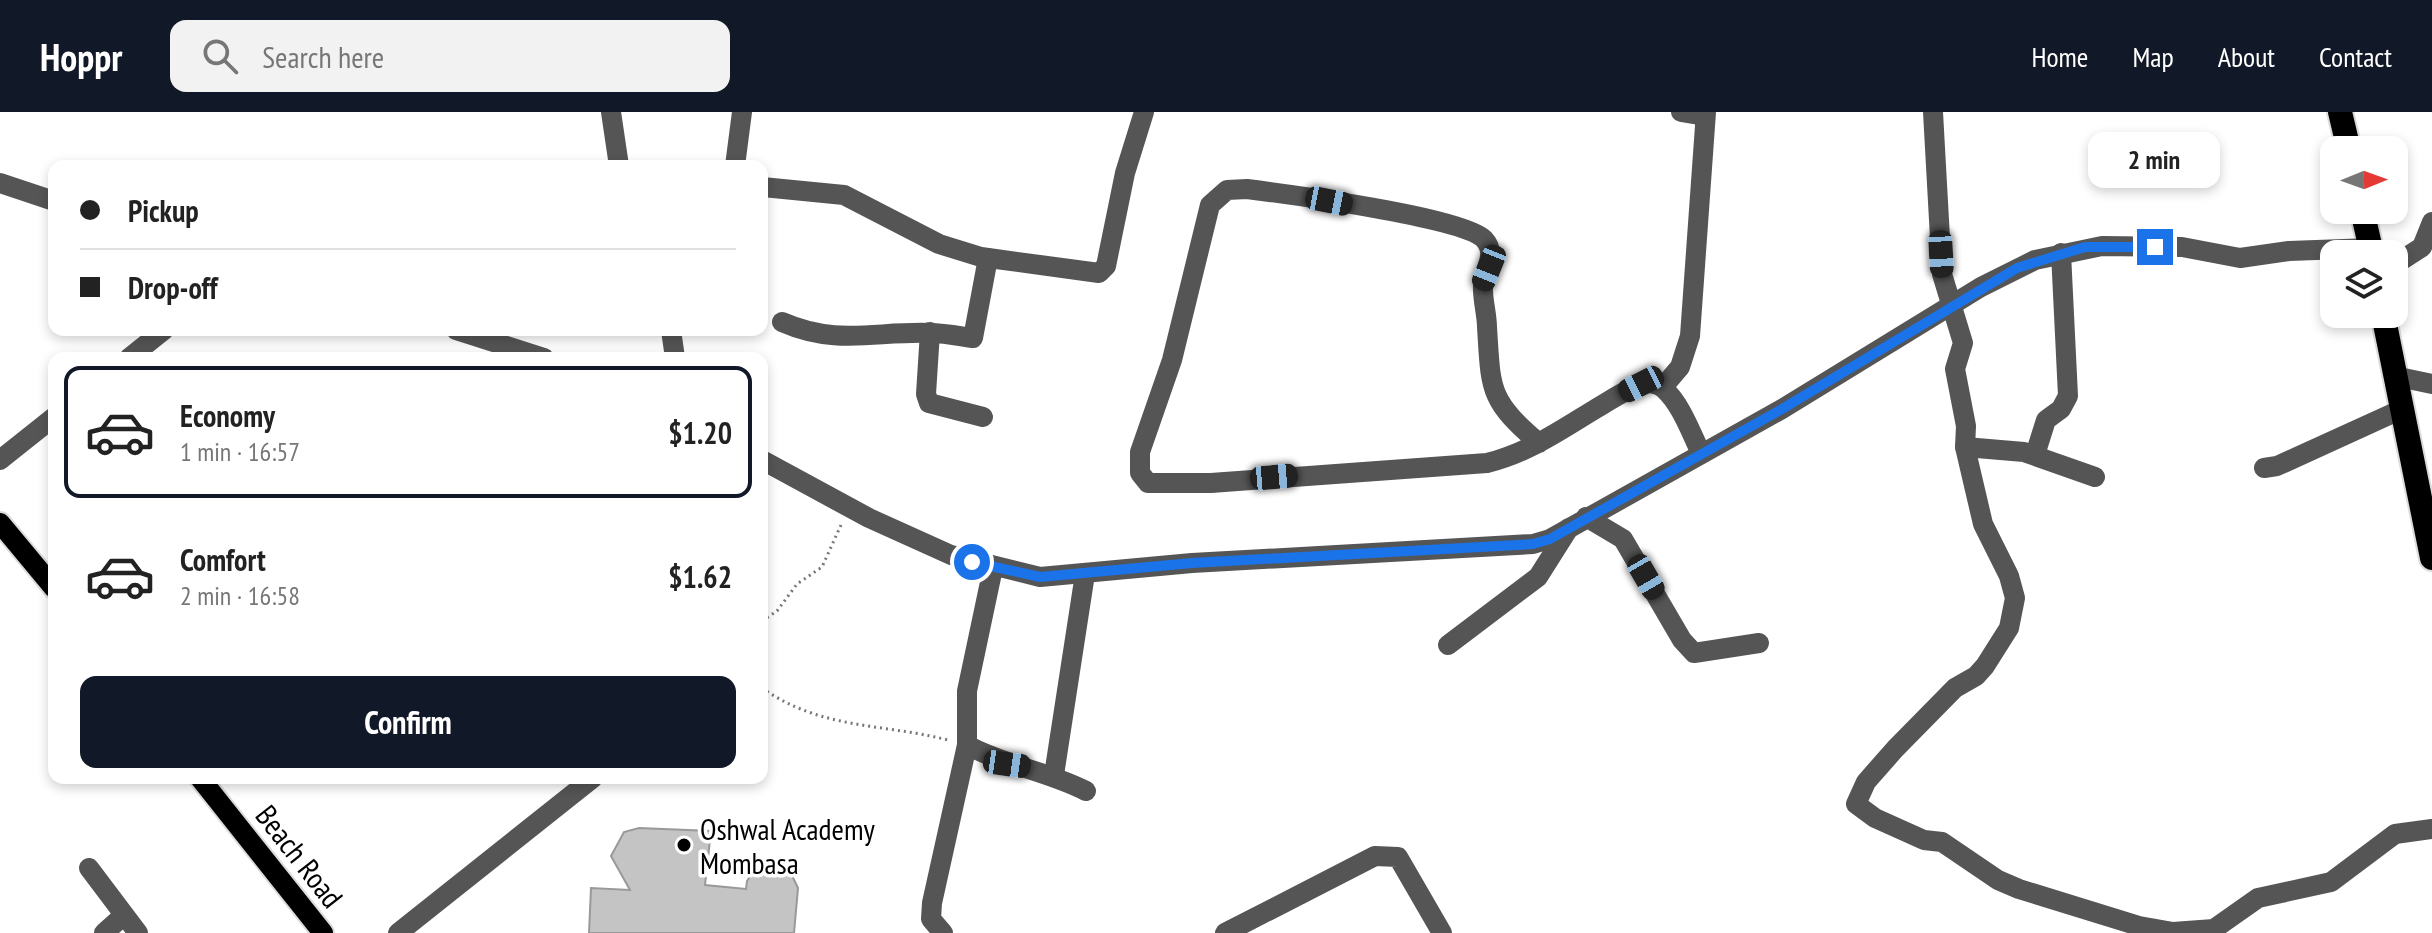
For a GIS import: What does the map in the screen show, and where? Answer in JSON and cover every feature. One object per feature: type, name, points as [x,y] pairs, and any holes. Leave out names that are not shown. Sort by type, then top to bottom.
[{"type":"highway","points":[[2340,112],[2346,136]]},
{"type":"highway","points":[[2385,328],[2432,558]]},
{"type":"main road","points":[[0,523],[48,581]]},
{"type":"main road","name":"Beach Road","points":[[205,784],[323,933]]},
{"type":"street","points":[[611,112],[618,160]]},
{"type":"street","points":[[736,160],[742,112]]},
{"type":"street","points":[[768,188],[844,195],[939,244],[988,258],[1090,273],[1102,271],[1144,112]]},
{"type":"street","points":[[1663,387],[1680,367],[1690,336],[1693,260],[1706,114],[1681,112]]},
{"type":"street","points":[[1933,112],[1942,274],[1963,343],[1955,364],[1966,426],[1965,447],[1983,524],[2014,588],[2009,628],[1976,676],[1955,688],[1866,782],[1857,797],[1860,808],[1924,840],[1942,842],[1998,880],[2019,889],[2139,926],[2181,932],[2214,929],[2246,906],[2272,893],[2331,882],[2395,834],[2432,829]]},
{"type":"street","points":[[0,183],[48,199]]},
{"type":"street","points":[[1539,443],[1523,429],[1493,390],[1487,361],[1483,284],[1490,256],[1483,238],[1472,230],[1413,216],[1247,189],[1227,190],[1210,205],[1172,360],[1140,452],[1140,473],[1148,483],[1211,483],[1487,463],[1514,456],[1539,443],[1641,384],[1663,387]]},
{"type":"street","points":[[2408,256],[2422,247],[2432,222]]},
{"type":"street","points":[[768,463],[951,555],[993,568],[1040,577],[1192,563],[1533,544],[1848,371],[2017,268],[2061,253],[2102,246],[2182,247],[2240,258],[2289,251],[2320,251]]},
{"type":"street","points":[[2035,455],[2046,420],[2065,403],[2069,385],[2061,253]]},
{"type":"street","points":[[782,322],[803,331],[859,338],[930,332],[973,338],[988,258]]},
{"type":"street","points":[[930,332],[926,394],[929,403],[983,417]]},
{"type":"street","points":[[136,352],[156,336]]},
{"type":"street","points":[[475,336],[525,352]]},
{"type":"street","points":[[2394,376],[2432,384]]},
{"type":"street","points":[[1663,387],[1701,453]]},
{"type":"street","points":[[2264,468],[2277,466],[2400,410]]},
{"type":"street","points":[[0,460],[48,422]]},
{"type":"street","points":[[1965,447],[2035,455],[2095,477]]},
{"type":"street","points":[[1577,522],[1623,539],[1682,640],[1694,653],[1759,643]]},
{"type":"street","points":[[1448,645],[1538,577],[1577,522]]},
{"type":"street","points":[[943,933],[931,919],[932,903],[967,745],[967,691],[993,568]]},
{"type":"street","points":[[1054,775],[1085,574]]},
{"type":"street","points":[[967,745],[1007,764],[1054,775],[1086,791]]},
{"type":"street","points":[[398,933],[580,784]]},
{"type":"street","points":[[1225,933],[1375,856],[1390,854],[1403,862],[1442,933]]},
{"type":"street","points":[[89,868],[138,933]]},
{"type":"street","points":[[104,933],[123,916]]},
{"type":"path","points":[[768,617],[777,611],[797,584],[822,567],[850,507]]},
{"type":"path","points":[[768,692],[783,703],[818,718],[916,732],[967,745]]},
{"type":"building","points":[[639,828],[711,831],[705,885],[746,889],[747,881],[757,866],[773,862],[788,867],[798,888],[794,933],[589,933],[591,888],[630,890],[611,856],[624,832]]},
{"type":"place","name":"Oshwal Academy Mombasa","points":[[684,845]]},
{"type":"route","points":[[972,562],[1040,577],[1192,563],[1533,544],[1550,539],[1782,409],[2017,268],[2085,247],[2155,247]]}]
